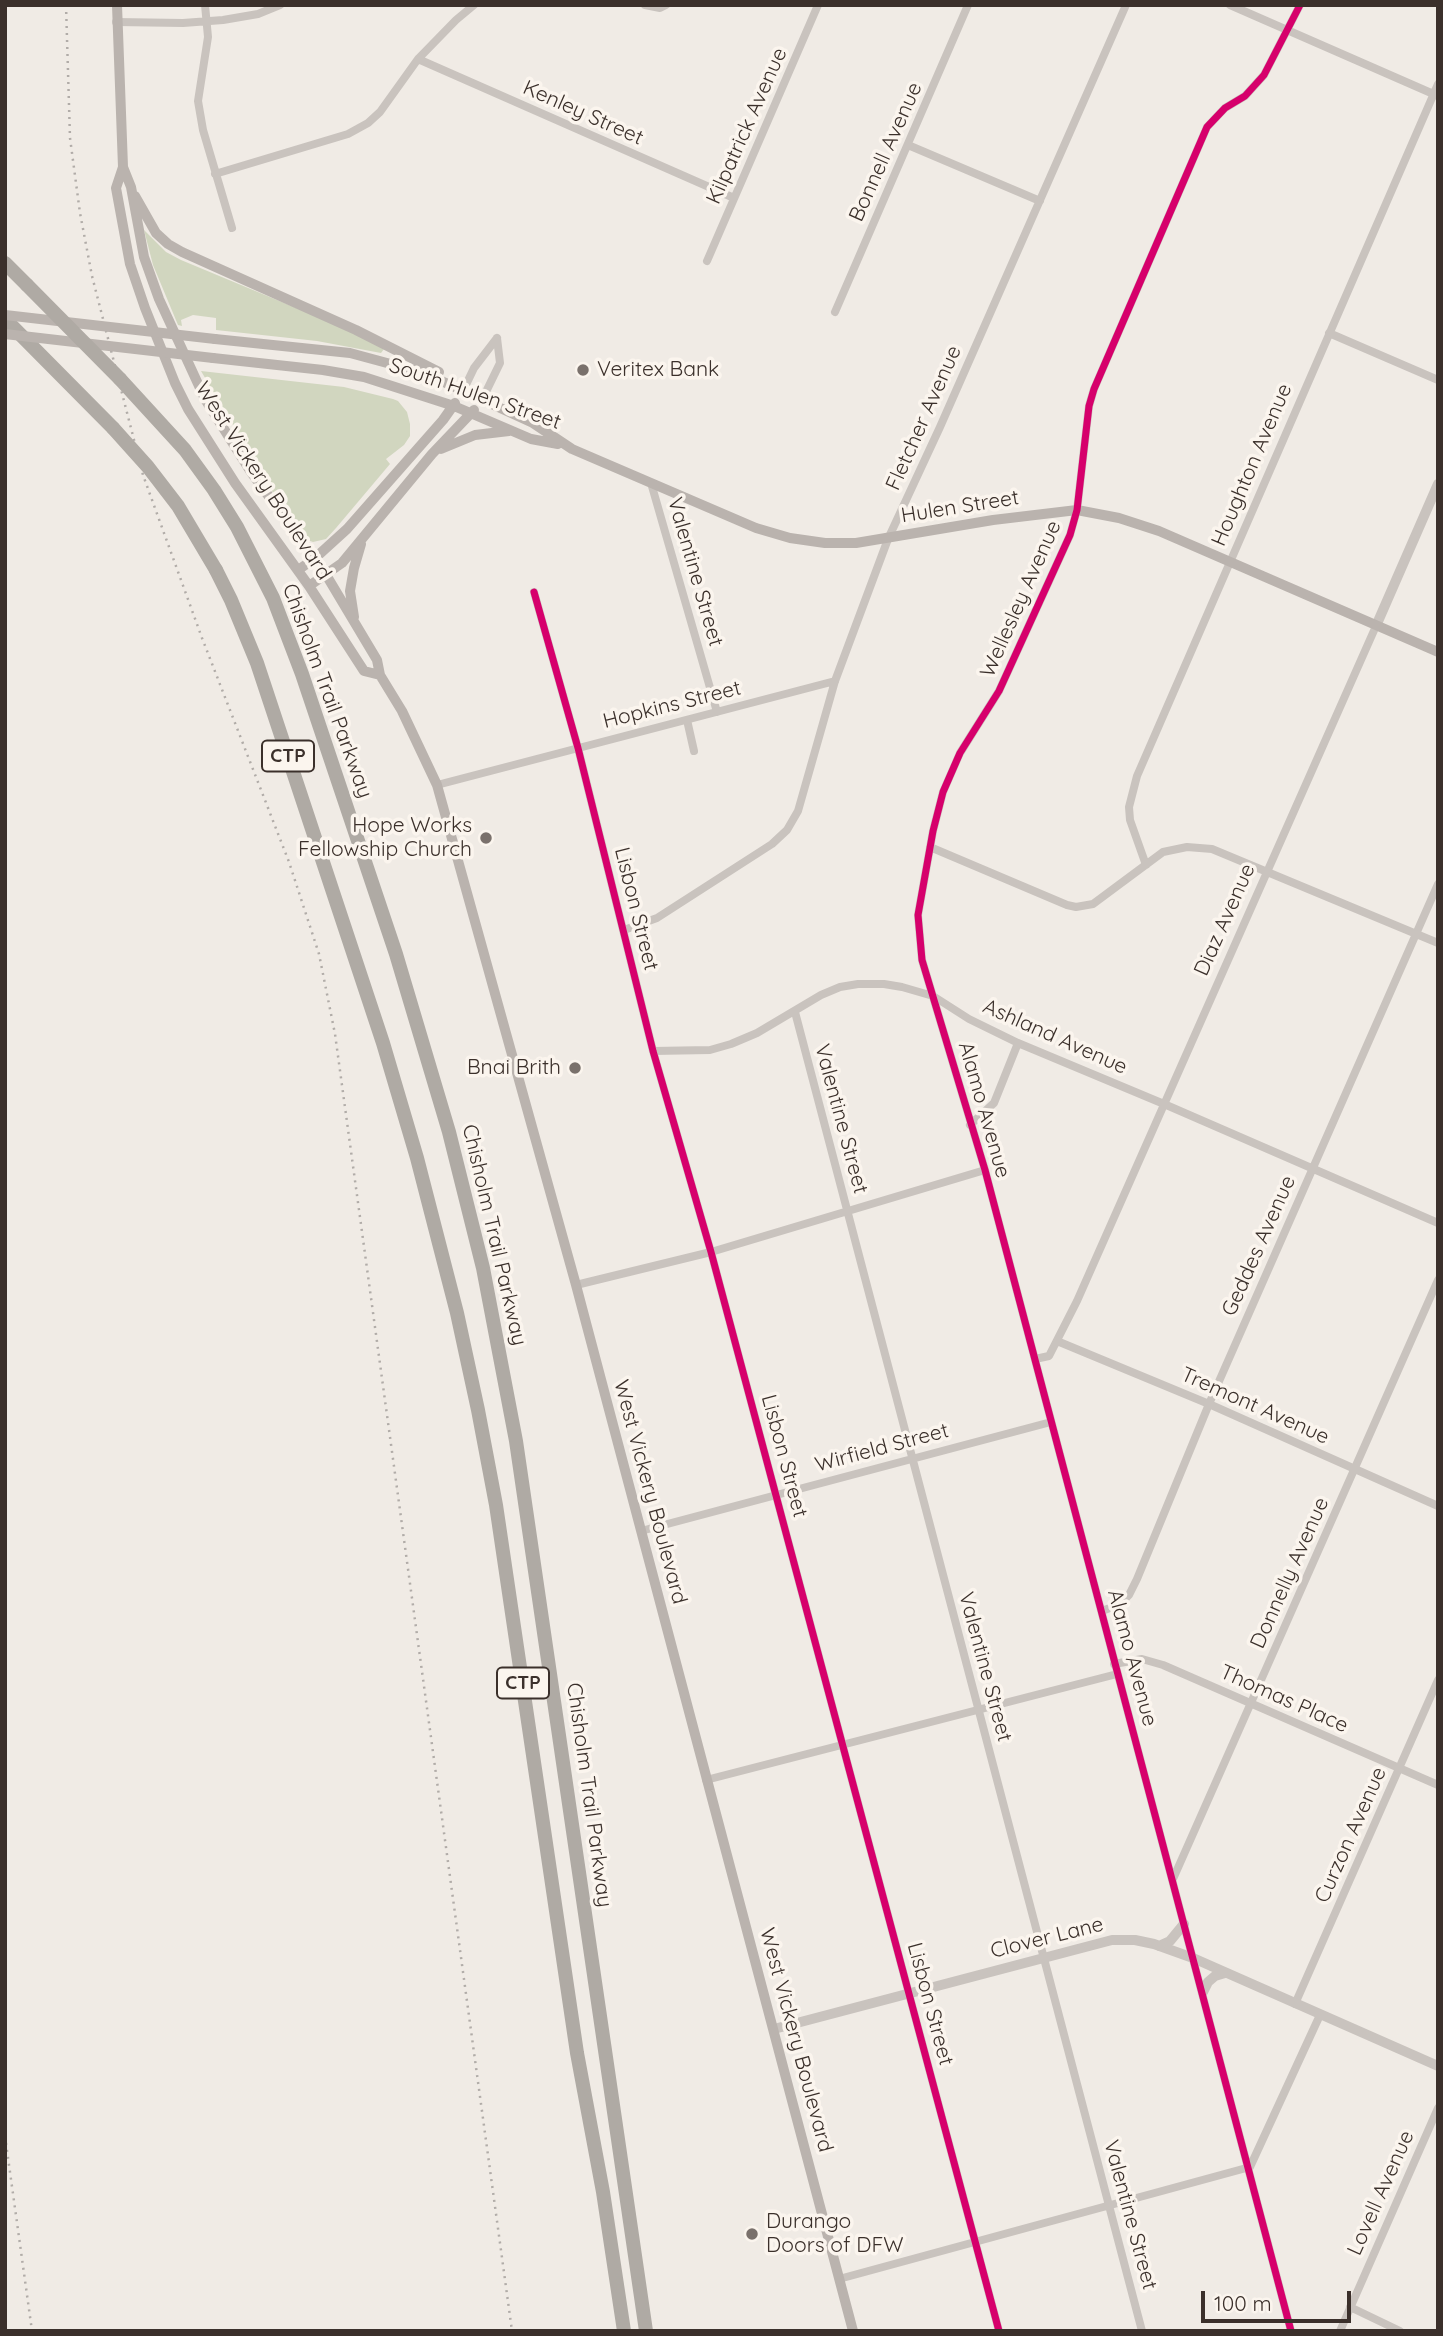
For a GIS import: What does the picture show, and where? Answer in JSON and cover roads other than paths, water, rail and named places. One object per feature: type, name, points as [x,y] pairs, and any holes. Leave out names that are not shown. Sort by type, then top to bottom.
[{"type":"highway","name":"Chisholm Trail Parkway","points":[[5,263],[178,442],[214,490],[250,552],[273,598],[290,642],[426,1050],[483,1268],[509,1398],[646,2331]]},
{"type":"highway","name":"CTP","points":[[5,317],[148,467],[192,528],[216,570],[257,663],[383,1043],[437,1233],[478,1410],[516,1628],[577,2053],[603,2192],[624,2331]]},
{"type":"main road","name":"West Vickery Boulevard","points":[[117,5],[123,167],[131,187],[144,257],[159,299],[205,399],[244,461],[325,573],[377,660],[380,675],[402,710],[437,785],[576,1285],[853,2331]]},
{"type":"main road","name":"West Vickery Boulevard","points":[[123,167],[116,188],[130,264],[175,383],[188,409],[235,483],[309,586],[363,671],[380,675]]},
{"type":"main road","points":[[131,187],[156,233],[168,244],[356,330],[440,373],[463,391],[454,405],[347,529],[298,570]]},
{"type":"main road","name":"South Hulen Street","points":[[5,317],[350,353],[424,373],[533,423],[564,445]]},
{"type":"main road","name":"South Hulen Street","points":[[5,334],[348,374],[454,405],[531,439],[564,445]]},
{"type":"main road","points":[[309,586],[342,563],[432,454],[482,400]]},
{"type":"main road","points":[[432,454],[475,435],[512,431]]},
{"type":"main road","name":"Hulen Street","points":[[564,445],[756,528],[790,538],[825,543],[888,539],[993,520],[1077,510],[1119,517],[1159,531],[1438,652]]},
{"type":"main road","points":[[355,623],[351,591],[356,558],[364,536]]},
{"type":"street","points":[[205,5],[208,37],[198,100],[203,130],[232,228]]},
{"type":"street","points":[[116,22],[206,21],[258,14],[280,5]]},
{"type":"street","points":[[215,174],[348,134],[368,123],[380,112],[418,59],[474,5]]},
{"type":"street","points":[[645,5],[660,8],[666,5]]},
{"type":"street","name":"Kilpatrick Avenue","points":[[707,261],[818,5]]},
{"type":"street","name":"Bonnell Avenue","points":[[835,312],[968,5]]},
{"type":"street","name":"Fletcher Avenue","points":[[624,930],[657,918],[682,904],[772,844],[787,830],[798,811],[835,681],[888,539],[1126,5]]},
{"type":"street","points":[[1230,5],[1436,95]]},
{"type":"street","name":"Wellesley Avenue","points":[[933,996],[922,960],[918,915],[943,792],[960,753],[999,691],[1070,536],[1077,510],[1088,406],[1207,127],[1225,108],[1245,96],[1264,75],[1300,5]]},
{"type":"street","name":"Kenley Street","points":[[418,59],[734,198]]},
{"type":"street","name":"Houghton Avenue","points":[[1146,865],[1130,820],[1129,807],[1137,776],[1329,333],[1436,95],[1438,84]]},
{"type":"street","points":[[908,145],[1040,201]]},
{"type":"street","points":[[1329,333],[1438,380]]},
{"type":"street","points":[[463,391],[474,368],[497,338],[500,363],[482,400]]},
{"type":"street","name":"Valentine Street","points":[[652,483],[717,712]]},
{"type":"street","name":"Diaz Avenue","points":[[1035,1359],[1049,1356],[1058,1341],[1438,484]]},
{"type":"street","name":"Lisbon Street","points":[[534,592],[578,748],[653,1051],[711,1252],[999,2331]]},
{"type":"street","name":"Hopkins Street","points":[[437,785],[835,681]]},
{"type":"street","points":[[687,720],[694,751]]},
{"type":"street","points":[[930,847],[1076,907],[1093,904],[1163,852],[1172,848],[1200,847],[1226,853],[1438,943]]},
{"type":"street","name":"Geddes Avenue","points":[[1102,1611],[1119,1604],[1129,1595],[1209,1404],[1438,884]]},
{"type":"street","name":"Ashland Avenue","points":[[653,1051],[710,1050],[757,1034],[821,995],[840,987],[884,984],[933,996],[970,1019],[1018,1043],[1438,1223]]},
{"type":"street","name":"Alamo Avenue","points":[[933,996],[985,1170],[1291,2331]]},
{"type":"street","name":"Valentine Street","points":[[795,1012],[1142,2331]]},
{"type":"street","points":[[970,1125],[994,1102],[1018,1043]]},
{"type":"street","points":[[576,1285],[711,1252],[985,1170]]},
{"type":"street","name":"Donnelly Avenue","points":[[1173,1879],[1438,1280]]},
{"type":"street","name":"Tremont Avenue","points":[[1058,1341],[1209,1404],[1438,1506]]},
{"type":"street","name":"Wirfield Street","points":[[641,1531],[1051,1422]]},
{"type":"street","name":"Thomas Place","points":[[1114,1664],[1142,1659],[1163,1665],[1438,1785]]},
{"type":"street","points":[[706,1780],[1117,1674]]},
{"type":"street","name":"Curzon Avenue","points":[[1295,2004],[1438,1680]]},
{"type":"street","points":[[1159,1946],[1170,1941],[1184,1924]]},
{"type":"street","name":"Clover Lane","points":[[774,2029],[1112,1940],[1135,1940],[1193,1958],[1438,2066]]},
{"type":"street","points":[[1203,1992],[1208,1982],[1225,1973]]},
{"type":"street","points":[[839,2279],[1250,2168],[1320,2015]]},
{"type":"street","name":"Lovell Avenue","points":[[1340,2331],[1438,2108]]},
{"type":"street","points":[[1350,2307],[1400,2331]]},
{"type":"railway","points":[[66,5],[70,138],[80,213],[92,276],[143,475],[202,638],[289,862],[319,954],[335,1034],[512,2331]]},
{"type":"railway","points":[[5,2136],[32,2331]]},
{"type":"place","name":"Veritex Bank","points":[[583,370]]},
{"type":"place","name":"Hope Works Fellowship Church","points":[[486,838]]},
{"type":"place","name":"Bnai Brith","points":[[575,1068]]},
{"type":"place","name":"Durango Doors of DFW","points":[[752,2234]]}]
